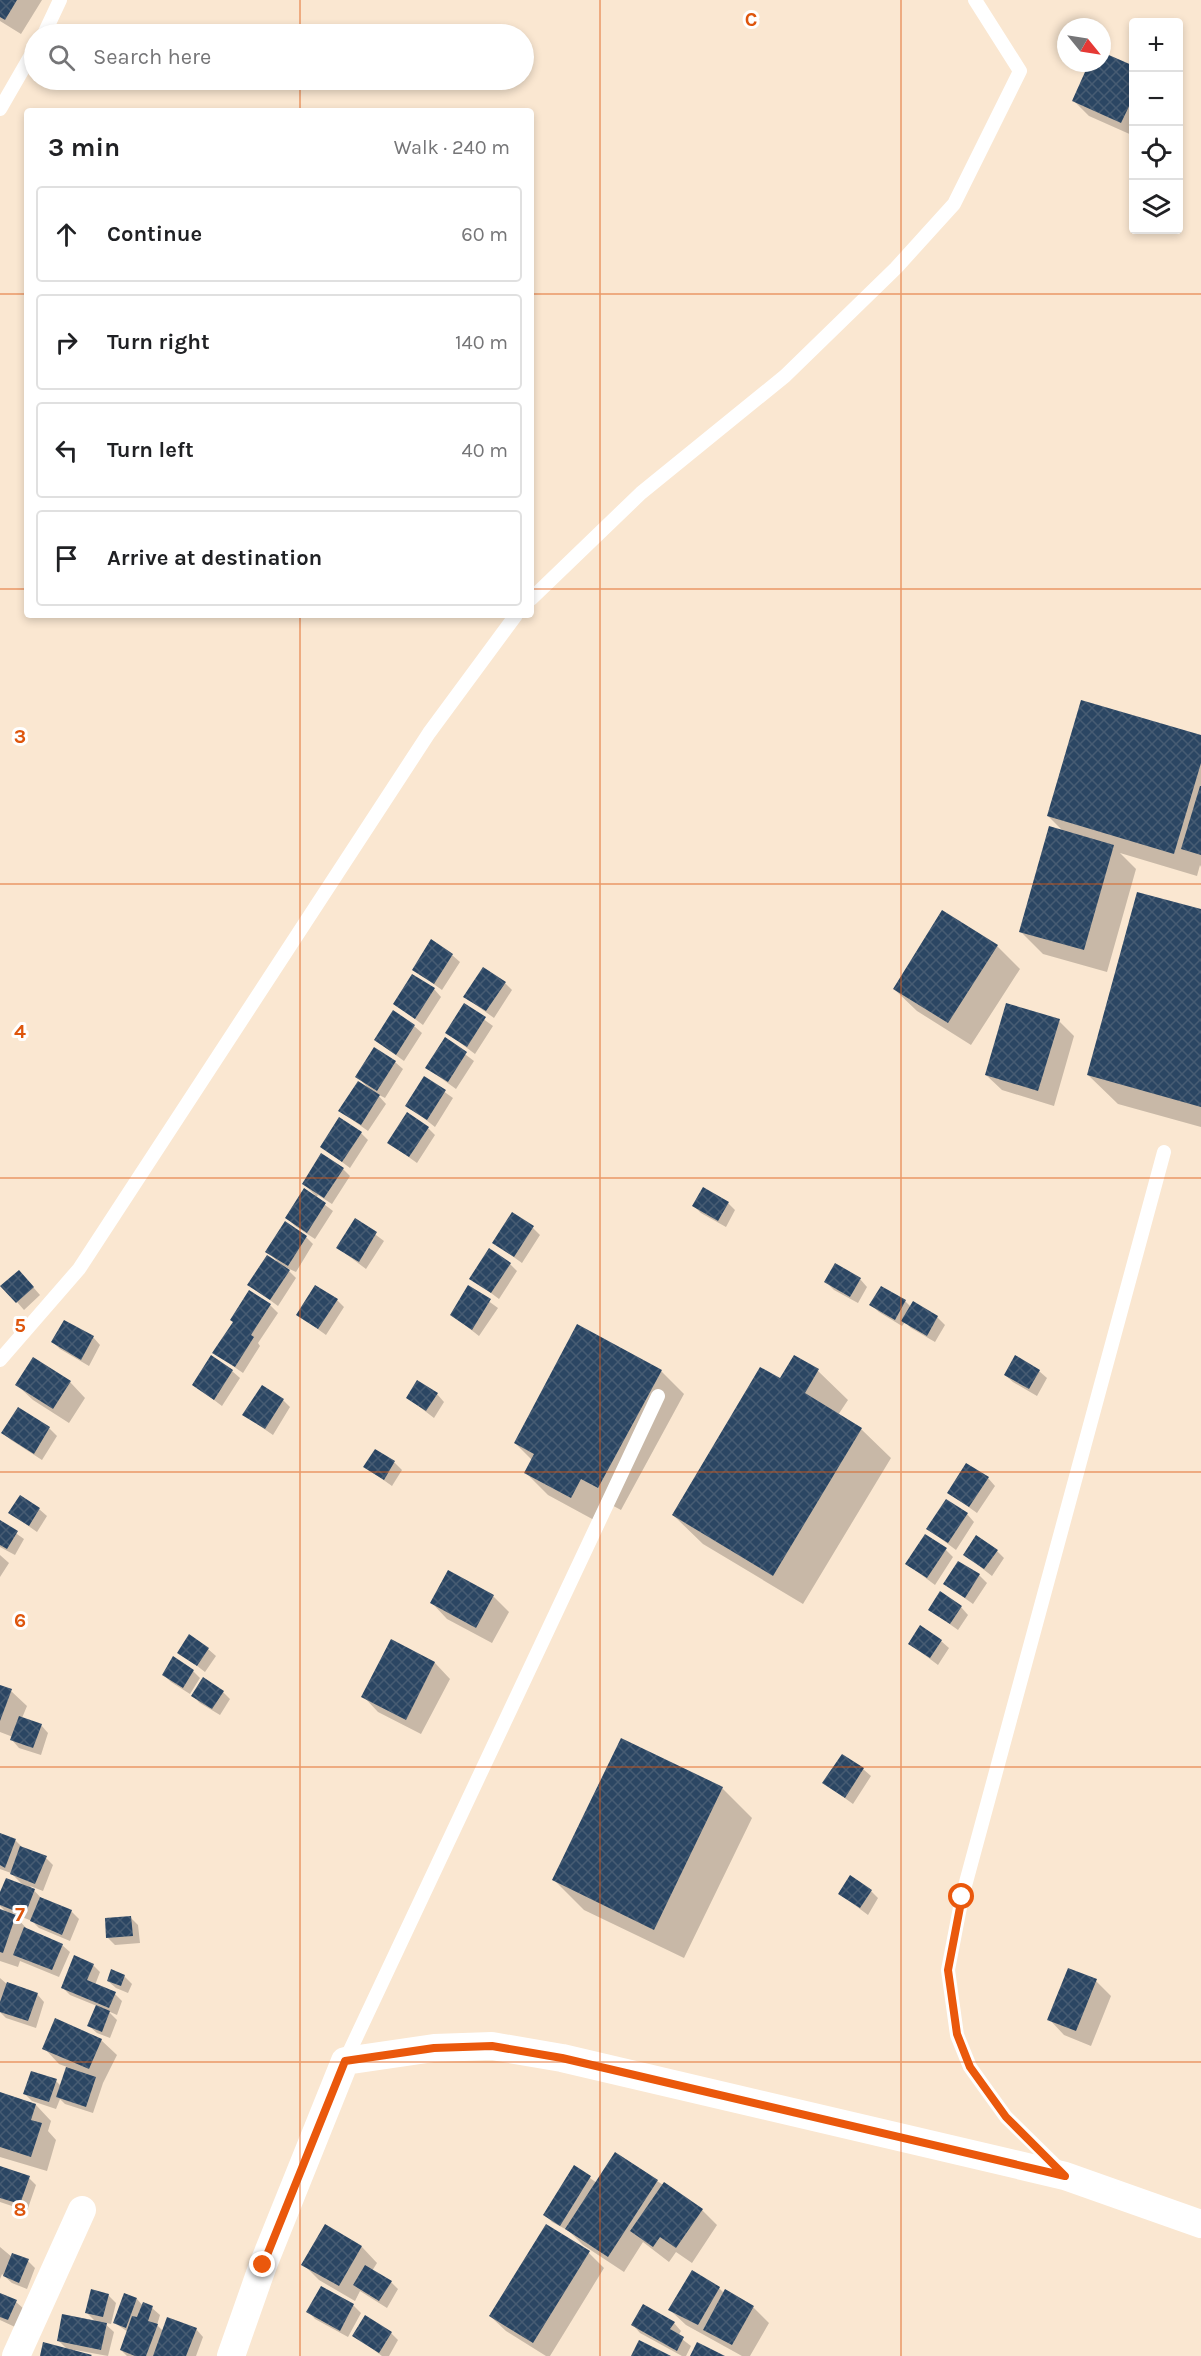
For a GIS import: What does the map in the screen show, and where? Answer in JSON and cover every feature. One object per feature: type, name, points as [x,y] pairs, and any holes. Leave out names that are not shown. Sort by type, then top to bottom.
[{"type":"street","points":[[231,2356],[263,2265],[345,2061],[434,2048],[492,2046],[573,2061],[1065,2176],[1201,2224]]},
{"type":"street","points":[[16,2356],[82,2210]]},
{"type":"lane","points":[[49,24],[60,0]]},
{"type":"lane","points":[[534,596],[641,493],[785,376],[896,268],[954,204],[1020,70],[975,0]]},
{"type":"lane","points":[[0,109],[24,67]]},
{"type":"lane","points":[[0,1360],[79,1269],[429,733],[514,618]]},
{"type":"lane","points":[[1065,2176],[1006,2117],[970,2067],[957,2034],[948,1970],[962,1897],[1164,1152]]},
{"type":"lane","points":[[345,2061],[657,1396]]},
{"type":"building","points":[[0,0],[17,0],[5,20],[0,17]]},
{"type":"building","points":[[1111,56],[1129,64],[1129,106],[1121,123],[1072,101],[1085,72],[1111,72]]},
{"type":"building","points":[[1081,700],[1201,735],[1201,763],[1174,854],[1047,816]]},
{"type":"building","points":[[1201,786],[1201,855],[1181,849]]},
{"type":"building","points":[[1049,826],[1114,845],[1084,950],[1019,932]]},
{"type":"building","points":[[1137,892],[1201,909],[1201,1107],[1087,1075]]},
{"type":"building","points":[[942,910],[998,945],[948,1023],[893,989]]},
{"type":"building","points":[[431,939],[453,954],[434,984],[412,970]]},
{"type":"building","points":[[483,967],[506,982],[486,1011],[463,997]]},
{"type":"building","points":[[412,974],[435,988],[415,1019],[393,1004]]},
{"type":"building","points":[[464,1003],[486,1017],[467,1047],[445,1033]]},
{"type":"building","points":[[1006,1003],[1060,1019],[1038,1091],[985,1075]]},
{"type":"building","points":[[393,1010],[415,1025],[396,1055],[374,1040]]},
{"type":"building","points":[[445,1037],[467,1052],[448,1082],[425,1068]]},
{"type":"building","points":[[374,1047],[396,1061],[377,1091],[355,1077]]},
{"type":"building","points":[[424,1076],[446,1090],[427,1120],[405,1106]]},
{"type":"building","points":[[358,1081],[380,1095],[361,1125],[338,1111]]},
{"type":"building","points":[[407,1112],[429,1127],[409,1157],[387,1143]]},
{"type":"building","points":[[339,1117],[362,1132],[342,1162],[320,1147]]},
{"type":"building","points":[[321,1153],[344,1168],[324,1198],[302,1184]]},
{"type":"building","points":[[703,1187],[729,1202],[718,1221],[692,1206]]},
{"type":"building","points":[[304,1188],[326,1203],[307,1233],[285,1218]]},
{"type":"building","points":[[512,1212],[534,1226],[514,1257],[492,1243]]},
{"type":"building","points":[[355,1218],[377,1232],[359,1262],[336,1248]]},
{"type":"building","points":[[285,1221],[307,1236],[288,1266],[265,1252]]},
{"type":"building","points":[[489,1248],[511,1263],[491,1293],[469,1279]]},
{"type":"building","points":[[267,1255],[290,1270],[270,1300],[247,1285]]},
{"type":"building","points":[[835,1263],[861,1278],[850,1297],[824,1282]]},
{"type":"building","points":[[19,1270],[34,1287],[16,1303],[0,1286]]},
{"type":"building","points":[[315,1285],[338,1299],[318,1329],[296,1315]]},
{"type":"building","points":[[468,1285],[491,1299],[472,1330],[450,1315]]},
{"type":"building","points":[[881,1286],[906,1300],[895,1320],[869,1305]]},
{"type":"building","points":[[249,1290],[271,1304],[251,1335],[254,1337],[235,1367],[212,1353],[233,1322],[230,1320]]},
{"type":"building","points":[[913,1301],[938,1316],[927,1336],[901,1321]]},
{"type":"building","points":[[64,1320],[94,1336],[81,1360],[51,1342]]},
{"type":"building","points":[[577,1324],[662,1370],[598,1488],[581,1479],[571,1498],[524,1473],[534,1454],[514,1443]]},
{"type":"building","points":[[211,1355],[233,1370],[214,1400],[192,1385]]},
{"type":"building","points":[[794,1355],[819,1369],[805,1393],[862,1428],[773,1576],[672,1515],[760,1367],[780,1378]]},
{"type":"building","points":[[1015,1355],[1040,1370],[1029,1389],[1004,1375]]},
{"type":"building","points":[[33,1357],[71,1381],[53,1409],[15,1385]]},
{"type":"building","points":[[417,1380],[438,1393],[426,1411],[406,1398]]},
{"type":"building","points":[[262,1385],[284,1399],[265,1429],[242,1415]]},
{"type":"building","points":[[18,1407],[50,1427],[34,1454],[1,1433]]},
{"type":"building","points":[[375,1449],[395,1461],[384,1480],[363,1467]]},
{"type":"building","points":[[966,1463],[989,1477],[969,1507],[947,1493]]},
{"type":"building","points":[[20,1495],[40,1508],[29,1526],[8,1513]]},
{"type":"building","points":[[946,1499],[968,1513],[948,1543],[926,1529]]},
{"type":"building","points":[[0,1520],[18,1531],[7,1549],[0,1545]]},
{"type":"building","points":[[925,1534],[947,1548],[927,1578],[905,1564]]},
{"type":"building","points":[[976,1535],[998,1550],[984,1569],[963,1555]]},
{"type":"building","points":[[958,1561],[980,1574],[965,1598],[943,1584]]},
{"type":"building","points":[[448,1570],[494,1595],[476,1628],[430,1603]]},
{"type":"building","points":[[940,1591],[962,1606],[950,1624],[928,1610]]},
{"type":"building","points":[[920,1625],[942,1640],[930,1658],[908,1644]]},
{"type":"building","points":[[189,1634],[209,1648],[197,1666],[177,1653]]},
{"type":"building","points":[[391,1639],[435,1662],[406,1720],[361,1697]]},
{"type":"building","points":[[173,1656],[194,1670],[183,1688],[162,1675]]},
{"type":"building","points":[[203,1677],[224,1691],[212,1709],[191,1696]]},
{"type":"building","points":[[0,1685],[12,1689],[0,1721]]},
{"type":"building","points":[[19,1716],[42,1724],[33,1748],[10,1740]]},
{"type":"building","points":[[621,1738],[723,1787],[654,1930],[552,1880]]},
{"type":"building","points":[[842,1754],[864,1768],[845,1798],[822,1783]]},
{"type":"building","points":[[0,1833],[16,1839],[5,1868],[0,1865]]},
{"type":"building","points":[[20,1846],[47,1856],[35,1884],[10,1874]]},
{"type":"building","points":[[850,1875],[872,1890],[860,1908],[838,1894]]},
{"type":"building","points":[[6,1878],[35,1889],[25,1915],[0,1905],[0,1892]]},
{"type":"building","points":[[40,1897],[72,1910],[62,1935],[30,1921]]},
{"type":"building","points":[[0,1909],[16,1915],[3,1953],[0,1952]]},
{"type":"building","points":[[131,1916],[133,1936],[106,1938],[105,1918]]},
{"type":"building","points":[[24,1927],[63,1944],[52,1970],[13,1955]]},
{"type":"building","points":[[74,1955],[94,1964],[87,1980],[116,1992],[109,2008],[61,1988]]},
{"type":"building","points":[[1068,1968],[1097,1979],[1076,2031],[1047,2020]]},
{"type":"building","points":[[111,1969],[125,1975],[121,1986],[107,1981]]},
{"type":"building","points":[[7,1982],[38,1993],[28,2021],[0,2012],[0,2002]]},
{"type":"building","points":[[96,2005],[110,2011],[102,2032],[87,2026]]},
{"type":"building","points":[[55,2018],[102,2039],[89,2069],[42,2049]]},
{"type":"building","points":[[66,2067],[96,2077],[86,2107],[56,2097]]},
{"type":"building","points":[[31,2071],[57,2079],[49,2102],[23,2094]]},
{"type":"building","points":[[0,2092],[36,2104],[31,2120],[42,2123],[31,2157],[0,2147]]},
{"type":"building","points":[[615,2152],[658,2180],[608,2257],[565,2229]]},
{"type":"building","points":[[574,2165],[591,2176],[560,2226],[543,2215]]},
{"type":"building","points":[[0,2166],[30,2176],[20,2204],[0,2198]]},
{"type":"building","points":[[664,2182],[703,2209],[676,2248],[660,2237],[653,2247],[630,2231]]},
{"type":"building","points":[[325,2224],[362,2246],[339,2286],[301,2265]]},
{"type":"building","points":[[546,2224],[590,2251],[533,2343],[489,2316]]},
{"type":"building","points":[[12,2253],[29,2259],[19,2283],[3,2276]]},
{"type":"building","points":[[365,2265],[392,2281],[379,2301],[353,2285]]},
{"type":"building","points":[[692,2270],[720,2287],[698,2325],[668,2310]]},
{"type":"building","points":[[321,2286],[354,2304],[340,2331],[306,2312]]},
{"type":"building","points":[[91,2289],[109,2294],[103,2317],[85,2313]]},
{"type":"building","points":[[725,2289],[754,2306],[732,2345],[703,2330]]},
{"type":"building","points":[[0,2293],[17,2300],[8,2320],[0,2317]]},
{"type":"building","points":[[124,2293],[137,2298],[126,2328],[113,2323]]},
{"type":"building","points":[[143,2302],[153,2306],[148,2321],[158,2324],[146,2356],[135,2356],[120,2350],[132,2316],[137,2317]]},
{"type":"building","points":[[643,2304],[675,2322],[670,2329],[684,2337],[677,2351],[631,2325]]},
{"type":"building","points":[[62,2314],[107,2323],[101,2350],[57,2341]]},
{"type":"building","points":[[365,2315],[392,2332],[379,2353],[352,2336]]},
{"type":"building","points":[[167,2317],[197,2328],[186,2356],[153,2356]]},
{"type":"building","points":[[639,2340],[671,2356],[631,2356]]},
{"type":"building","points":[[43,2342],[92,2355],[40,2356]]},
{"type":"building","points":[[697,2342],[725,2356],[690,2356]]},
{"type":"route","points":[[263,2265],[345,2061],[434,2048],[492,2046],[562,2058],[1065,2176],[1006,2117],[970,2067],[957,2034],[948,1970],[962,1897]]}]
